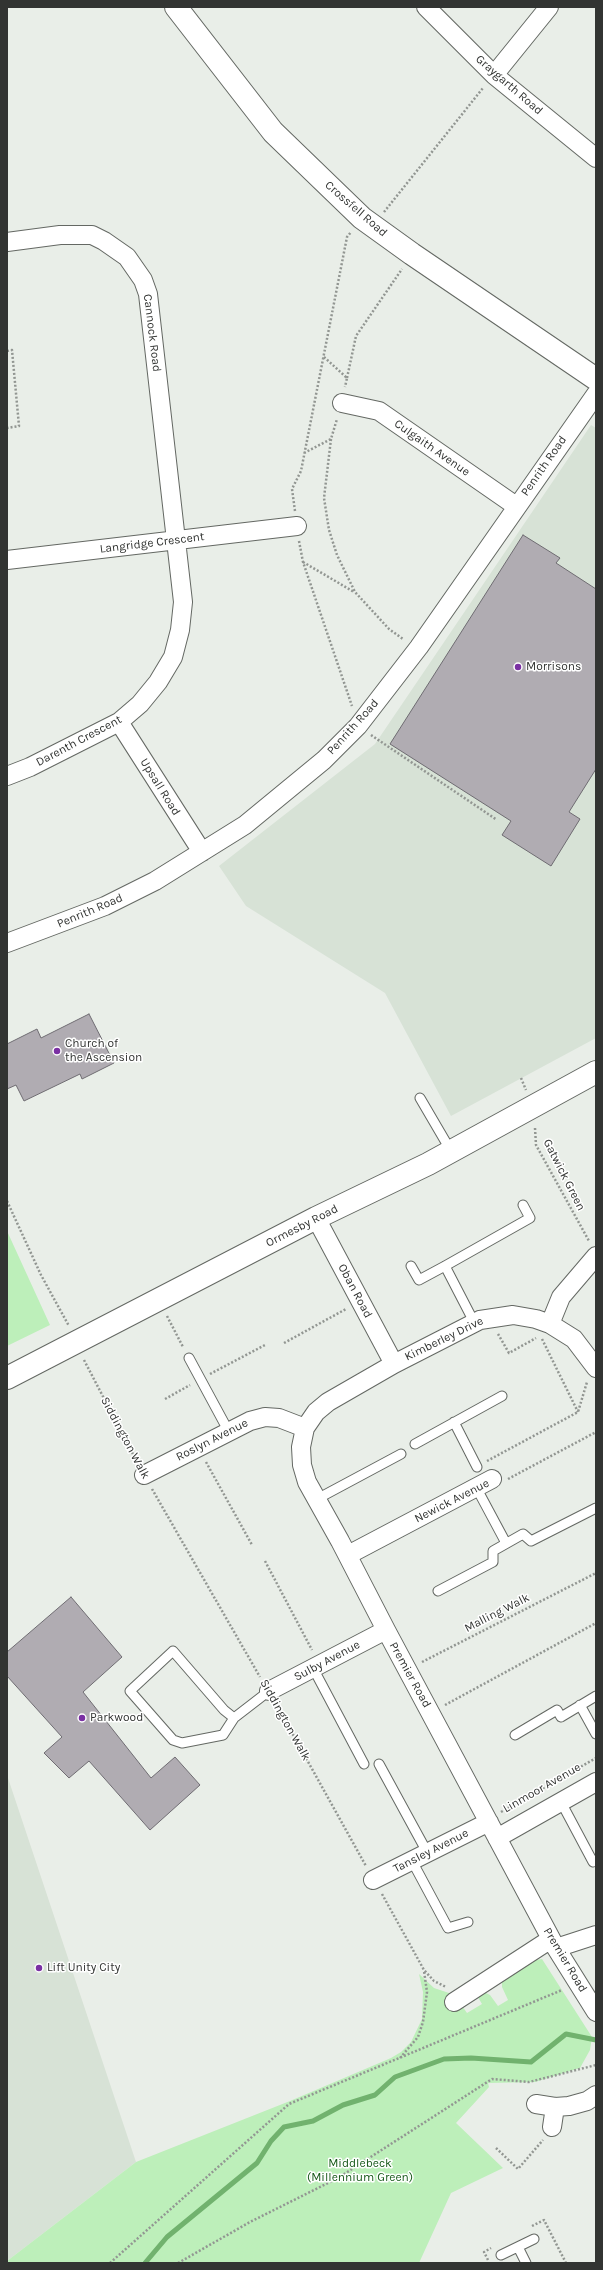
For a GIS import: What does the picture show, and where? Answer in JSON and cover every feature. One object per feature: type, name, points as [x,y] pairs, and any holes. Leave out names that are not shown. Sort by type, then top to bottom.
[{"type":"street","name":"Crossfell Road","points":[[176,7],[273,132],[367,222],[596,379]]},
{"type":"street","name":"Graygarth Road","points":[[426,7],[494,75],[596,158]]},
{"type":"street","points":[[494,75],[550,7]]},
{"type":"street","name":"Cannock Road","points":[[7,242],[60,235],[92,235],[116,248],[137,268],[148,294],[176,540]]},
{"type":"street","name":"Penrith Road","points":[[7,943],[105,906],[156,881],[245,825],[289,790],[358,726],[419,647],[516,506],[596,394]]},
{"type":"street","name":"Culgaith Avenue","points":[[342,403],[379,410],[516,506]]},
{"type":"street","name":"Langridge Crescent","points":[[7,560],[297,526]]},
{"type":"street","name":"Darenth Crescent","points":[[7,776],[30,767],[119,722],[140,704],[158,682],[173,657],[180,630],[183,602],[176,540]]},
{"type":"street","name":"Upsall Road","points":[[119,722],[202,852]]},
{"type":"street","name":"Ormesby Road","points":[[7,1378],[316,1218],[451,1151],[596,1072]]},
{"type":"street","name":"Oban Road","points":[[316,1218],[394,1364]]},
{"type":"street","points":[[550,1324],[561,1297],[594,1252]]},
{"type":"street","name":"Kimberley Drive","points":[[394,1364],[482,1320],[507,1315],[524,1316],[550,1324],[574,1339],[596,1368]]},
{"type":"street","name":"Premier Road","points":[[394,1364],[328,1402],[316,1412],[305,1428],[301,1446],[302,1465],[307,1482],[348,1555],[407,1670],[554,1944],[596,2012]]},
{"type":"street","name":"Roslyn Avenue","points":[[144,1475],[250,1421],[265,1417],[280,1418],[305,1428]]},
{"type":"street","name":"Newick Avenue","points":[[348,1555],[492,1479]]},
{"type":"street","name":"Sulby Avenue","points":[[269,1691],[386,1630]]},
{"type":"street","name":"Linmoor Avenue","points":[[497,1838],[596,1782]]},
{"type":"street","name":"Tansley Avenue","points":[[374,1880],[488,1821]]},
{"type":"street","points":[[453,1994],[554,1944],[596,1935]]},
{"type":"street","points":[[536,2104],[555,2107],[587,2101],[596,2095]]},
{"type":"street","points":[[552,2127],[555,2107]]},
{"type":"lane","points":[[420,1098],[451,1151]]},
{"type":"lane","points":[[411,1266],[419,1280],[445,1266],[530,1218],[523,1204]]},
{"type":"lane","points":[[445,1266],[482,1320]]},
{"type":"lane","points":[[189,1358],[229,1432]]},
{"type":"lane","points":[[414,1444],[502,1396]]},
{"type":"lane","points":[[454,1422],[477,1467]]},
{"type":"lane","points":[[317,1499],[401,1454]]},
{"type":"lane","points":[[476,1487],[506,1543]]},
{"type":"lane","points":[[438,1591],[493,1562],[493,1551],[523,1534],[531,1541],[596,1508]]},
{"type":"lane","points":[[234,1718],[224,1710],[173,1651],[130,1691],[173,1740],[182,1743],[223,1735],[234,1718],[269,1691]]},
{"type":"lane","points":[[317,1666],[364,1764]]},
{"type":"lane","points":[[515,1734],[557,1710],[561,1717],[596,1696]]},
{"type":"lane","points":[[580,1705],[596,1734]]},
{"type":"lane","points":[[379,1764],[448,1928],[468,1922]]},
{"type":"lane","points":[[561,1802],[593,1862],[596,1860]]},
{"type":"lane","points":[[501,2255],[534,2239]]},
{"type":"lane","points":[[518,2247],[526,2263]]},
{"type":"path","points":[[494,75],[367,222],[347,237],[301,471],[292,489],[303,562],[358,726],[497,820]]},
{"type":"path","points":[[412,254],[356,336],[342,403],[331,439],[324,498],[328,530],[336,555],[355,592],[389,629],[419,647]]},
{"type":"path","points":[[7,351],[12,350],[19,426],[7,428]]},
{"type":"path","points":[[324,358],[347,378]]},
{"type":"path","points":[[304,453],[331,439]]},
{"type":"path","points":[[303,562],[355,592]]},
{"type":"path","name":"Gatwick Green","points":[[521,1078],[533,1106],[536,1145],[594,1252]]},
{"type":"path","name":"Siddington Walk","points":[[7,1201],[40,1276],[78,1342],[88,1369],[144,1475],[269,1691],[424,1970],[434,1981],[446,1986],[453,1994]]},
{"type":"path","points":[[158,1300],[189,1358]]},
{"type":"path","points":[[284,1343],[360,1302]]},
{"type":"path","points":[[482,1320],[508,1352],[540,1335],[578,1412]]},
{"type":"path","points":[[165,1399],[265,1345]]},
{"type":"path","name":"Newick Avenue","points":[[492,1479],[496,1485],[596,1432]]},
{"type":"path","points":[[198,1447],[252,1545]]},
{"type":"path","points":[[265,1561],[317,1666]]},
{"type":"path","name":"Malling Walk","points":[[407,1670],[596,1573]]},
{"type":"path","points":[[431,1713],[596,1623]]},
{"type":"path","name":"Linmoor Avenue","points":[[488,1821],[596,1758]]},
{"type":"path","points":[[399,2059],[418,2037],[423,2022],[427,1992],[424,1970]]},
{"type":"path","points":[[110,2263],[289,2104],[578,1983]]},
{"type":"path","points":[[178,2263],[250,2222],[338,2178],[492,2079],[529,2082],[596,2065]]},
{"type":"path","points":[[496,2148],[518,2169],[549,2133],[552,2127]]},
{"type":"shaded area","points":[[591,425],[596,428],[596,1038],[451,1116],[385,993],[246,906],[219,866],[375,744]]},
{"type":"shaded area","name":"Lift Unity City","points":[[7,1775],[136,2162],[7,2261]]},
{"type":"green space","points":[[7,1231],[50,1325],[7,1346]]},
{"type":"green space","name":"Middlebeck (Millennium Green)","points":[[542,1959],[592,2037],[590,2050],[580,2068],[535,2082],[488,2083],[489,2087],[456,2123],[503,2168],[451,2193],[419,2263],[7,2263],[7,2261],[136,2162],[290,2101],[391,2058],[401,2052],[411,2042],[422,2019],[423,1992],[419,1974],[434,1988],[452,1994],[445,1999],[451,2009],[460,2003],[467,2013],[482,2004],[476,1994],[484,1992],[490,1995],[498,2006],[508,2000],[502,1987],[502,1980],[536,1960]]},
{"type":"building","name":"Morrisons","points":[[523,535],[560,558],[556,563],[596,589],[596,769],[569,812],[580,819],[551,866],[502,835],[511,821],[390,744]]},
{"type":"building","name":"Church of the Ascension","points":[[89,1014],[114,1063],[82,1079],[80,1074],[24,1101],[16,1085],[7,1089],[7,1044],[37,1029],[41,1038]]},
{"type":"building","name":"Parkwood","points":[[71,1597],[122,1657],[83,1692],[151,1778],[175,1757],[200,1785],[150,1830],[89,1761],[69,1778],[44,1753],[62,1737],[7,1676],[7,1652]]},
{"type":"waterway","points":[[145,2263],[167,2237],[257,2163],[271,2141],[284,2127],[313,2121],[343,2105],[375,2095],[395,2077],[444,2059],[471,2058],[531,2062],[566,2034],[596,2040]]},
{"type":"place","name":"Morrisons","points":[[518,667]]},
{"type":"place","name":"Church of the Ascension","points":[[57,1051]]},
{"type":"place","name":"Parkwood","points":[[82,1718]]},
{"type":"place","name":"Lift Unity City","points":[[39,1968]]}]
